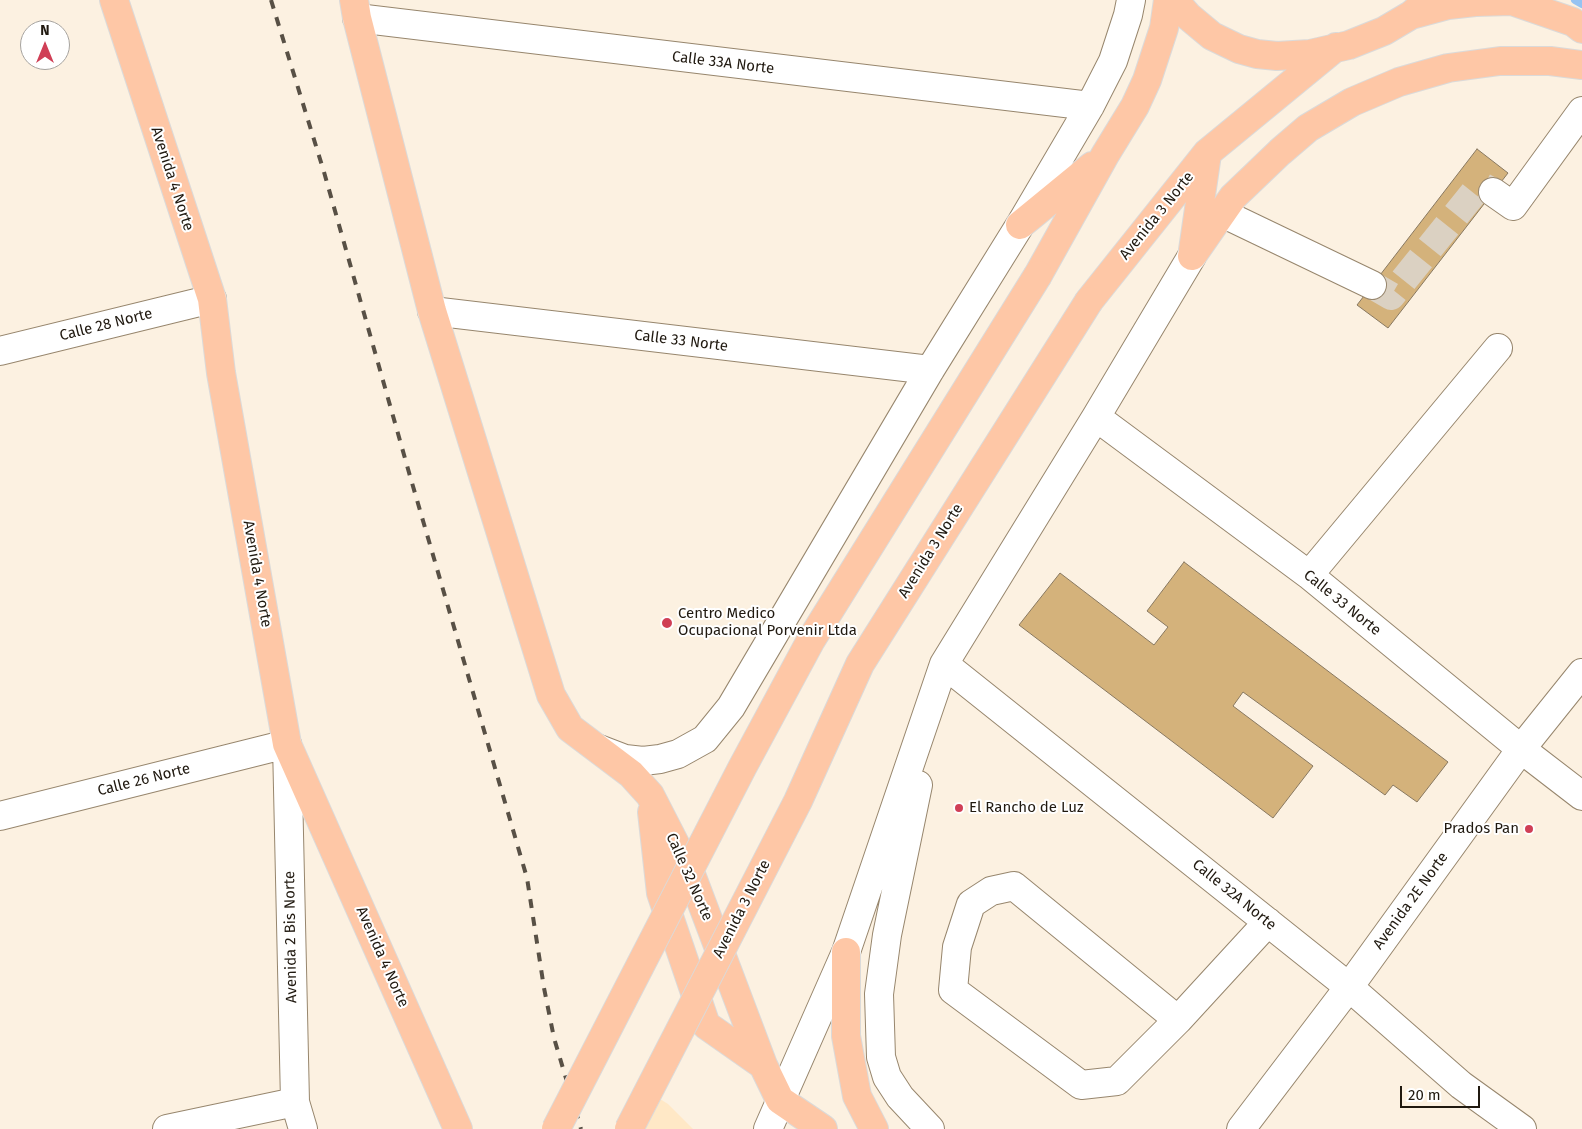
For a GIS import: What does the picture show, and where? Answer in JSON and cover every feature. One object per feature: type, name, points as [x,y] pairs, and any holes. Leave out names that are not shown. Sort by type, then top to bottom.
[{"type":"main road","name":"Avenida 4 Norte","points":[[114,0],[212,299],[221,373],[287,744],[458,1129]]},
{"type":"main road","points":[[556,1129],[742,768],[811,640],[1038,274],[1135,106],[1147,80],[1164,28],[1168,0]]},
{"type":"main road","points":[[1174,0],[1188,16],[1212,36],[1239,49],[1277,56],[1310,54],[1350,45],[1384,31],[1420,7],[1474,2],[1512,1],[1573,22],[1582,29]]},
{"type":"main road","points":[[356,9],[432,311]]},
{"type":"main road","name":"Avenida 3 Norte","points":[[629,1129],[798,801],[860,664],[1089,301],[1208,153],[1336,47]]},
{"type":"main road","points":[[1192,256],[1233,197],[1308,128],[1352,102],[1399,82],[1448,68],[1500,61],[1550,61],[1582,65]]},
{"type":"main road","points":[[1192,256],[1208,153]]},
{"type":"main road","points":[[1020,225],[1105,155]]},
{"type":"main road","name":"Calle 32 Norte","points":[[432,311],[551,695],[570,728],[631,774],[650,796],[692,877],[763,1065],[780,1100]]},
{"type":"main road","points":[[650,796],[661,894],[706,1026],[763,1065]]},
{"type":"main road","points":[[846,952],[846,1036],[858,1096],[874,1129]]},
{"type":"main road","points":[[780,1100],[823,1129]]},
{"type":"street","points":[[593,747],[625,759],[643,761],[678,754],[705,738],[731,707],[930,370],[1020,225],[1090,106],[1112,61],[1128,5]]},
{"type":"street","name":"Calle 33A Norte","points":[[356,9],[1090,106]]},
{"type":"street","points":[[1493,192],[1513,206],[1582,111]]},
{"type":"street","points":[[1222,213],[1372,285]]},
{"type":"street","points":[[768,1129],[846,952],[944,664],[1096,417],[1192,256]]},
{"type":"street","name":"Calle 28 Norte","points":[[0,351],[212,299]]},
{"type":"street","name":"Calle 33 Norte","points":[[432,311],[930,370]]},
{"type":"street","points":[[1309,575],[1498,348]]},
{"type":"street","name":"Calle 33 Norte","points":[[1096,417],[1309,575],[1521,749],[1582,796]]},
{"type":"street","points":[[930,1129],[900,1096],[887,1077],[880,1057],[879,994],[887,935],[944,664]]},
{"type":"street","name":"Calle 32A Norte","points":[[944,664],[1268,922],[1349,988],[1461,1085],[1521,1129]]},
{"type":"street","name":"Avenida 2E Norte","points":[[1241,1129],[1349,988],[1521,749],[1582,673]]},
{"type":"street","name":"Calle 26 Norte","points":[[0,816],[287,744]]},
{"type":"street","name":"Avenida 2 Bis Norte","points":[[287,744],[294,1102],[303,1129]]},
{"type":"street","points":[[1178,1020],[1014,886],[992,891],[972,904],[957,947],[953,990],[1081,1085],[1116,1081],[1178,1020],[1268,922]]},
{"type":"street","points":[[167,1129],[294,1102]]},
{"type":"shaded area","points":[[649,1092],[668,1104],[693,1129],[630,1129]]},
{"type":"building","points":[[1477,149],[1508,173],[1388,328],[1357,305]]},
{"type":"building","points":[[1184,562],[1448,762],[1417,802],[1393,785],[1385,795],[1243,692],[1233,706],[1313,766],[1273,818],[1019,625],[1060,573],[1154,645],[1168,627],[1147,611]]},
{"type":"waterway","points":[[1575,0],[1582,4]]},
{"type":"tunnel","points":[[1372,285],[1391,296],[1480,185],[1493,192]]},
{"type":"railway","points":[[271,0],[324,172],[527,878],[544,988],[554,1038],[581,1129]]},
{"type":"place","name":"Centro Medico Ocupacional Porvenir Ltda","points":[[667,623]]},
{"type":"place","name":"El Rancho de Luz","points":[[959,808]]},
{"type":"place","name":"Prados Pan","points":[[1529,829]]}]
